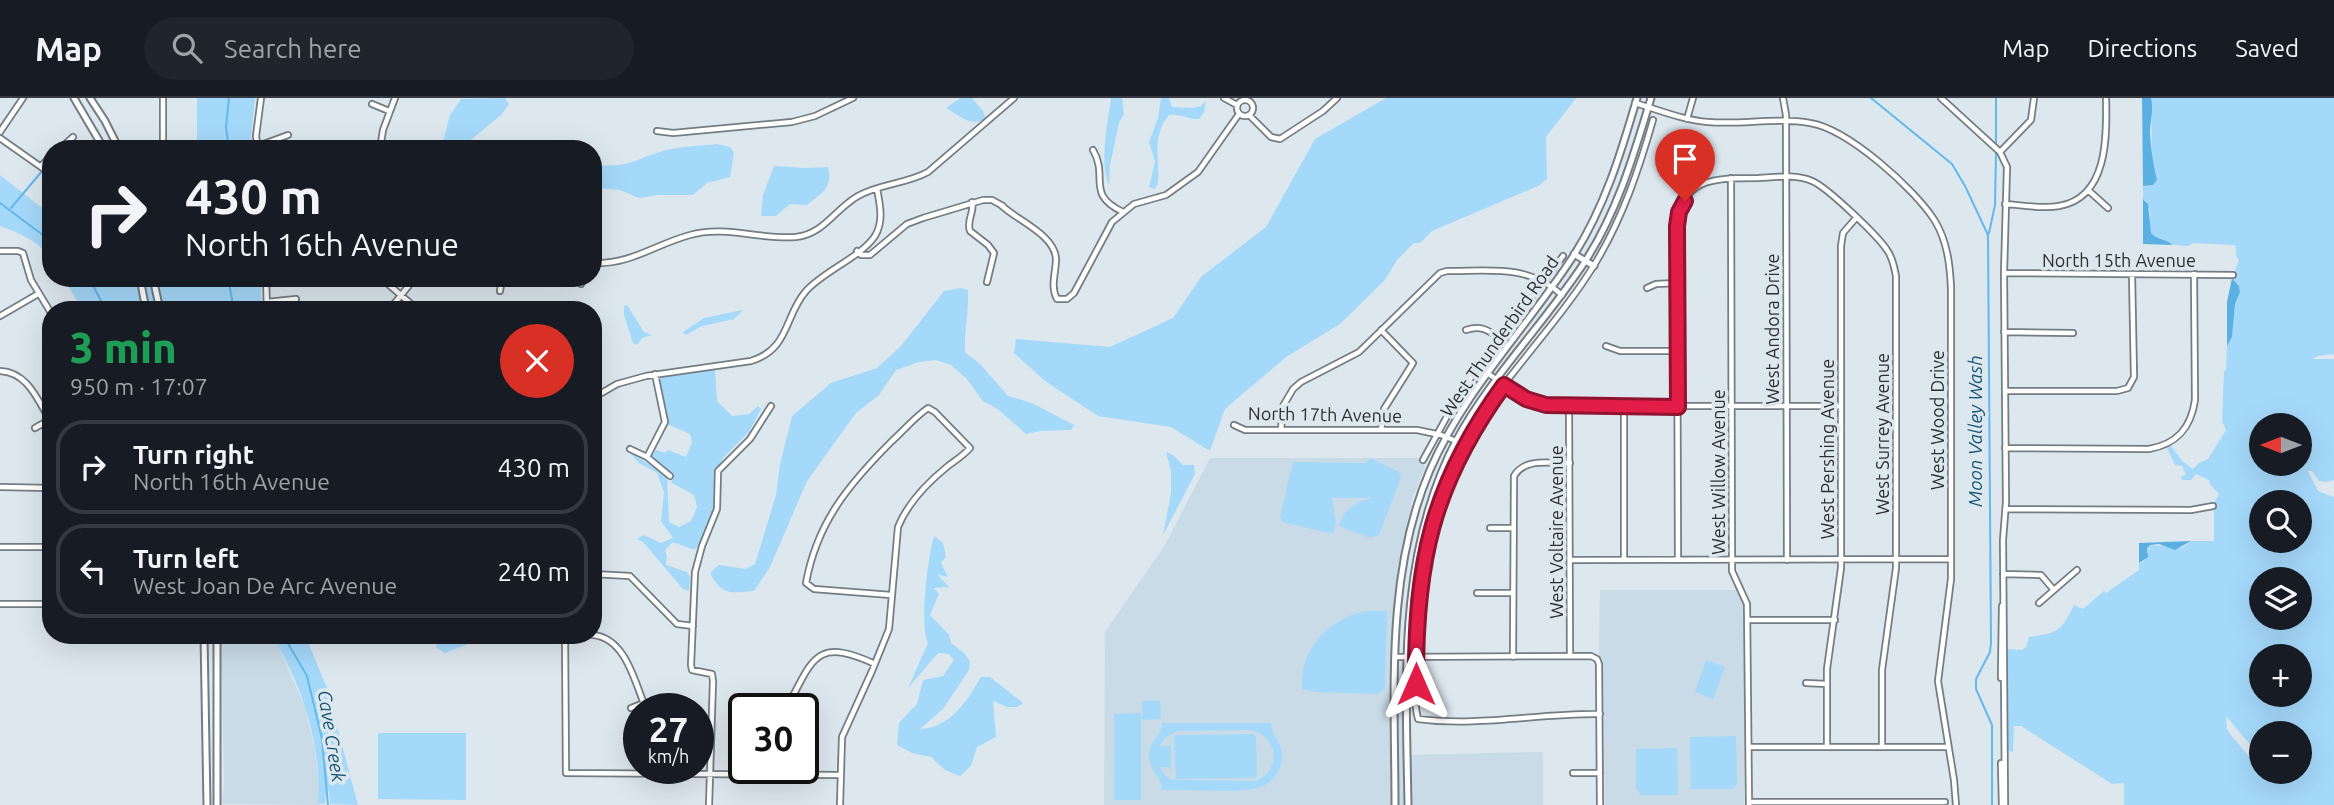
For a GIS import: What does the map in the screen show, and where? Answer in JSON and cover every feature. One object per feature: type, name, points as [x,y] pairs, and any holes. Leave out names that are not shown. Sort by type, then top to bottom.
[{"type":"main road","points":[[74,98],[100,140]]},
{"type":"main road","points":[[90,98],[114,140]]},
{"type":"main road","name":"West Thunderbird Road","points":[[1408,805],[1407,657],[1410,595],[1425,518],[1456,442],[1497,380],[1586,261],[1619,197],[1651,98]]},
{"type":"main road","name":"West Thunderbird Road","points":[[1395,805],[1398,595],[1407,542],[1424,486],[1446,437],[1486,372],[1574,254],[1606,192],[1636,101]]},
{"type":"main road","points":[[1574,254],[1594,266]]},
{"type":"main road","points":[[204,644],[207,805]]},
{"type":"main road","points":[[217,644],[218,805]]},
{"type":"main road","points":[[1396,719],[1408,719]]},
{"type":"street","points":[[0,132],[23,98]]},
{"type":"street","points":[[163,98],[163,140]]},
{"type":"street","points":[[257,140],[261,98]]},
{"type":"street","points":[[381,140],[395,98]]},
{"type":"street","points":[[657,131],[673,133],[784,123],[815,116],[853,98]]},
{"type":"street","points":[[602,262],[630,259],[698,233],[727,232],[788,237],[807,234],[826,223],[853,199],[928,172],[1014,98]]},
{"type":"street","points":[[857,251],[861,256],[870,256],[907,224],[972,202],[992,200],[1014,218],[1048,239],[1054,248],[1056,259],[1054,293],[1057,299],[1063,300],[1073,293],[1112,222],[1134,204],[1166,195],[1189,180],[1208,160],[1239,114],[1237,105],[1224,98]]},
{"type":"street","points":[[1249,115],[1271,137],[1280,139],[1323,111],[1336,98]]},
{"type":"street","points":[[1687,119],[1693,98]]},
{"type":"street","name":"West Andora Drive","points":[[1783,98],[1786,122],[1787,560]]},
{"type":"street","points":[[1999,152],[2031,120],[2034,98]]},
{"type":"street","points":[[2005,204],[2059,206],[2076,200],[2088,190],[2100,169],[2106,98]]},
{"type":"street","points":[[1945,99],[1999,152],[2007,167],[2004,273],[2006,509],[2001,664],[2003,805]]},
{"type":"street","points":[[1237,105],[1243,100],[1251,103],[1253,110],[1249,115],[1239,114]]},
{"type":"street","name":"West Wood Drive","points":[[1636,101],[1687,119],[1822,125],[1854,141],[1927,209],[1944,240],[1949,257],[1951,288],[1951,559],[1950,595],[1938,675],[1956,805]]},
{"type":"street","points":[[372,104],[390,111]]},
{"type":"street","name":"West Thunderbird Road","points":[[1600,714],[1558,714],[1511,720],[1418,719],[1416,657],[1420,582],[1437,510],[1464,447],[1504,385],[1594,266],[1626,203],[1653,120]]},
{"type":"street","points":[[1641,132],[1649,135]]},
{"type":"street","points":[[276,140],[288,135]]},
{"type":"street","points":[[70,140],[73,137]]},
{"type":"street","points":[[0,138],[41,166]]},
{"type":"street","points":[[1093,150],[1099,164],[1101,196],[1110,206],[1123,212]]},
{"type":"street","name":"West Surrey Avenue","points":[[1677,283],[1678,219],[1686,198],[1703,183],[1716,178],[1786,177],[1804,178],[1817,183],[1888,251],[1896,276],[1896,560],[1895,588],[1882,670],[1882,747]]},
{"type":"street","name":"West Willow Avenue","points":[[1731,178],[1732,560],[1733,574],[1748,604],[1749,804]]},
{"type":"street","points":[[602,393],[624,382],[655,374],[751,360],[765,355],[784,335],[807,290],[872,240],[880,223],[881,207],[877,189]]},
{"type":"street","points":[[2088,190],[2108,208]]},
{"type":"street","points":[[972,202],[974,207],[968,221],[970,231],[994,253],[987,282]]},
{"type":"street","name":"West Pershing Avenue","points":[[1828,747],[1828,658],[1841,560],[1841,240],[1846,227],[1856,218]]},
{"type":"street","points":[[0,251],[23,253],[28,273],[43,301]]},
{"type":"street","name":"West Thunderbird Road","points":[[1423,460],[1461,391],[1546,282],[1563,256]]},
{"type":"street","points":[[1281,430],[1283,406],[1293,389],[1301,382],[1359,352],[1436,276],[1447,271],[1512,271],[1546,282],[1562,295]]},
{"type":"street","name":"North 15th Avenue","points":[[2004,273],[2233,275]]},
{"type":"street","points":[[2005,391],[2117,391],[2128,388],[2134,377],[2132,274]]},
{"type":"street","points":[[2006,448],[2149,449],[2164,446],[2180,435],[2193,414],[2194,274]]},
{"type":"street","points":[[1647,288],[1656,284],[1677,283],[1678,560]]},
{"type":"street","points":[[392,287],[408,301]]},
{"type":"street","points":[[397,301],[408,287]]},
{"type":"street","points":[[0,316],[38,293]]},
{"type":"street","points":[[277,301],[296,299]]},
{"type":"street","points":[[1466,330],[1483,328],[1500,339]]},
{"type":"street","points":[[1381,330],[1413,363],[1381,415],[1381,430]]},
{"type":"street","points":[[2004,332],[2073,332]]},
{"type":"street","points":[[1606,346],[1620,351],[1677,351]]},
{"type":"street","points":[[0,371],[11,372],[23,379],[42,409]]},
{"type":"street","points":[[1486,372],[1533,402],[1546,405],[1841,406]]},
{"type":"street","points":[[647,457],[665,422],[655,374]]},
{"type":"street","points":[[713,693],[712,674],[692,670],[695,572],[717,509],[718,471],[750,439],[771,406]]},
{"type":"street","name":"West Voltaire Avenue","points":[[1570,407],[1570,656]]},
{"type":"street","points":[[1624,407],[1624,561]]},
{"type":"street","points":[[840,805],[842,737],[889,629],[896,540],[902,517],[929,483],[970,448],[929,408],[868,465],[837,502],[819,535],[806,583],[814,589],[891,595]]},
{"type":"street","points":[[35,428],[42,425]]},
{"type":"street","name":"North 17th Avenue","points":[[1234,425],[1245,430],[1417,430],[1456,442]]},
{"type":"street","points":[[630,449],[647,457],[670,476]]},
{"type":"street","points":[[1513,657],[1512,486],[1517,471],[1529,464],[1570,463]]},
{"type":"street","points":[[0,488],[42,488]]},
{"type":"street","points":[[2006,509],[2191,510],[2213,506]]},
{"type":"street","points":[[1490,528],[1512,528]]},
{"type":"street","points":[[0,547],[42,547]]},
{"type":"street","points":[[1570,561],[1951,559]]},
{"type":"street","points":[[2039,603],[2077,570]]},
{"type":"street","points":[[602,574],[630,576],[677,624],[693,626]]},
{"type":"street","points":[[2003,574],[2042,575],[2053,589]]},
{"type":"street","points":[[1477,593],[1512,593]]},
{"type":"street","points":[[0,604],[42,604]]},
{"type":"street","points":[[1748,620],[1835,620]]},
{"type":"street","points":[[602,637],[608,638],[621,651],[640,693]]},
{"type":"street","points":[[565,644],[566,773],[623,774]]},
{"type":"street","points":[[794,693],[813,658],[825,653],[848,653],[875,664]]},
{"type":"street","points":[[1396,657],[1593,656],[1599,661],[1600,805]]},
{"type":"street","points":[[1806,683],[1827,684]]},
{"type":"street","points":[[1749,747],[1948,747]]},
{"type":"street","points":[[1573,773],[1600,773]]},
{"type":"street","points":[[819,775],[840,775]]},
{"type":"street","points":[[709,805],[710,784]]},
{"type":"street","points":[[1749,804],[1945,802]]},
{"type":"shaded area","points":[[197,98],[255,98],[252,140],[197,140]]},
{"type":"shaded area","points":[[505,98],[509,104],[501,115],[471,140],[443,140],[450,115],[461,99]]},
{"type":"shaded area","points":[[960,98],[972,98],[986,119],[970,121],[946,108]]},
{"type":"shaded area","points":[[1111,98],[1122,98],[1124,114],[1119,123],[1110,165],[1109,185],[1104,154]]},
{"type":"shaded area","points":[[1161,98],[1169,98],[1172,107],[1193,108],[1206,101],[1204,112],[1199,119],[1169,115],[1163,123],[1158,139],[1158,183],[1155,189],[1149,187],[1155,162],[1149,142],[1158,118]]},
{"type":"shaded area","points":[[1386,98],[1576,98],[1546,137],[1547,179],[1538,186],[1432,231],[1420,243],[1414,243],[1397,260],[1385,280],[1340,324],[1286,357],[1225,409],[1210,451],[1171,427],[1098,416],[1045,381],[1014,353],[1016,339],[1110,347],[1173,318],[1201,277],[1266,227],[1315,139]]},
{"type":"shaded area","points":[[2142,98],[2151,98],[2152,102],[2150,133],[2157,180],[2153,185],[2143,186]]},
{"type":"shaded area","points":[[2151,98],[2334,98],[2334,354],[2313,359],[2334,359],[2334,480],[2319,481],[2312,471],[2312,413],[2249,413],[2249,476],[2310,476],[2318,491],[2334,497],[2334,805],[2124,805],[2124,783],[2112,784],[2021,726],[2014,726],[2013,752],[2006,750],[2007,649],[2022,650],[2029,637],[2058,630],[2074,605],[2083,609],[2104,591],[2106,593],[2139,570],[2139,563],[2144,561],[2150,545],[2182,548],[2191,541],[2214,541],[2214,503],[2219,494],[2209,480],[2196,474],[2191,480],[2182,480],[2181,476],[2186,475],[2182,466],[2175,465],[2167,448],[2171,446],[2182,461],[2193,469],[2208,459],[2226,430],[2222,421],[2224,371],[2227,346],[2232,337],[2235,304],[2240,292],[2239,285],[2232,278],[2239,260],[2236,246],[2233,245],[2172,245],[2153,237],[2150,230],[2150,212],[2143,199],[2143,186],[2153,185],[2157,180],[2152,163]]},
{"type":"shaded area","points":[[717,144],[730,147],[734,152],[730,177],[707,183],[693,195],[639,198],[620,190],[602,188],[602,165],[619,165],[673,149]]},
{"type":"shaded area","points":[[774,166],[828,167],[828,185],[807,205],[790,204],[776,216],[761,216],[763,195]]},
{"type":"shaded area","points":[[0,175],[42,208],[42,249],[35,242],[0,226]]},
{"type":"shaded area","points":[[2143,199],[2148,204],[2151,233],[2172,245],[2143,244]]},
{"type":"shaded area","points":[[2232,278],[2239,286],[2240,292],[2235,304],[2232,337],[2227,346],[2227,302]]},
{"type":"shaded area","points":[[69,287],[261,287],[261,301],[77,301]]},
{"type":"shaded area","points":[[961,288],[968,290],[965,352],[980,364],[1008,396],[1032,403],[1074,425],[1071,430],[1026,434],[999,410],[983,401],[966,378],[951,365],[936,360],[919,362],[896,370],[879,395],[856,413],[807,481],[770,567],[754,591],[733,592],[719,586],[710,573],[719,565],[746,569],[755,564],[776,495],[780,464],[792,416],[831,383],[877,368],[901,346],[944,291]]},
{"type":"shaded area","points":[[627,305],[644,332],[652,335],[642,338],[637,345],[633,343],[624,315],[624,306]]},
{"type":"shaded area","points":[[743,310],[734,319],[702,326],[686,335],[683,332],[704,318]]},
{"type":"shaded area","points":[[715,369],[717,401],[732,416],[749,414],[758,406],[761,409],[749,432],[724,457],[716,470],[715,502],[709,523],[696,549],[673,542],[665,550],[666,565],[687,572],[690,577],[689,591],[683,589],[643,542],[637,539],[644,535],[661,543],[673,538],[661,521],[664,492],[657,473],[639,463],[627,450],[667,476],[669,522],[679,527],[691,521],[697,507],[694,495],[672,483],[671,474],[652,460],[656,450],[665,453],[668,450],[686,457],[692,442],[690,434],[667,424],[659,379]]},
{"type":"shaded area","points":[[1166,452],[1183,465],[1194,465],[1195,474],[1163,535],[1171,493],[1171,471]]},
{"type":"shaded area","points":[[1210,458],[1418,458],[1425,467],[1413,497],[1399,561],[1393,610],[1392,700],[1402,700],[1403,755],[1543,752],[1543,805],[1104,805],[1105,632],[1165,545]]},
{"type":"shaded area","points":[[1370,458],[1399,472],[1401,477],[1379,535],[1370,538],[1339,526],[1347,511],[1355,504],[1371,499],[1369,496],[1332,498],[1336,522],[1333,534],[1282,522],[1280,517],[1293,462],[1365,463]]},
{"type":"shaded area","points":[[934,536],[943,543],[946,557],[941,563],[948,577],[937,574],[949,587],[934,588],[939,594],[930,615],[949,635],[951,643],[970,661],[969,670],[943,709],[920,729],[940,724],[949,718],[963,704],[981,677],[990,677],[1023,703],[1017,707],[1007,707],[993,701],[996,737],[977,747],[971,766],[960,776],[945,770],[931,757],[912,753],[897,745],[899,723],[917,704],[923,680],[943,676],[954,660],[949,654],[938,653],[908,688],[928,643],[924,607]]},
{"type":"shaded area","points":[[2191,541],[2175,550],[2159,544],[2150,545],[2147,549],[2148,557],[2139,563],[2139,543]]},
{"type":"shaded area","points":[[1600,590],[1737,590],[1746,614],[1744,805],[1605,805],[1602,660],[1599,655]]},
{"type":"shaded area","points":[[1365,611],[1387,611],[1385,688],[1378,694],[1302,689],[1306,661],[1318,638],[1339,621]]},
{"type":"shaded area","points":[[221,644],[277,644],[305,707],[315,752],[319,805],[222,804],[224,781]]},
{"type":"shaded area","points":[[276,644],[309,644],[327,688],[358,805],[330,804],[329,791],[326,790],[325,804],[318,804],[317,760],[308,716]]},
{"type":"shaded area","points":[[436,644],[467,644],[445,653],[436,647]]},
{"type":"shaded area","points":[[1706,660],[1725,667],[1713,699],[1695,692]]},
{"type":"shaded area","points":[[1142,701],[1160,701],[1161,719],[1142,720]]},
{"type":"shaded area","points":[[1141,713],[1141,800],[1114,800],[1114,714]]},
{"type":"shaded area","points":[[1162,723],[1271,723],[1282,753],[1280,767],[1269,782],[1252,789],[1162,790],[1149,759],[1151,745]],"holes":[[[1249,730],[1267,738],[1274,753],[1270,769],[1255,781],[1173,780],[1159,767],[1170,767],[1171,777],[1171,739],[1170,746],[1159,746],[1166,737],[1178,731]]]},
{"type":"shaded area","points":[[378,733],[466,733],[466,800],[378,799]]},
{"type":"shaded area","points":[[1254,734],[1255,778],[1176,779],[1176,735]]},
{"type":"shaded area","points":[[1736,736],[1737,784],[1732,789],[1691,789],[1690,737]]},
{"type":"shaded area","points":[[1677,748],[1678,795],[1641,795],[1636,789],[1636,749]]},
{"type":"waterway","points":[[228,140],[226,127],[229,98]]},
{"type":"waterway","name":"Moon Valley Wash","points":[[1871,98],[1952,164],[1988,235],[1991,643],[1990,652],[1976,679],[1976,689],[1992,725],[1992,805]]},
{"type":"waterway","points":[[1996,98],[1996,146]]},
{"type":"waterway","points":[[1989,233],[1995,205],[1996,152]]},
{"type":"waterway","points":[[11,208],[42,171]]},
{"type":"waterway","name":"Cave Creek","points":[[0,203],[42,234]]},
{"type":"waterway","name":"Cave Creek","points":[[94,287],[101,301]]},
{"type":"waterway","points":[[230,287],[232,301]]},
{"type":"waterway","name":"Cave Creek","points":[[288,644],[307,676],[322,739],[328,805]]},
{"type":"route","points":[[1416,684],[1419,595],[1431,531],[1450,475],[1487,408],[1504,385],[1526,399],[1546,405],[1678,407],[1677,226],[1679,212],[1685,201]]}]
